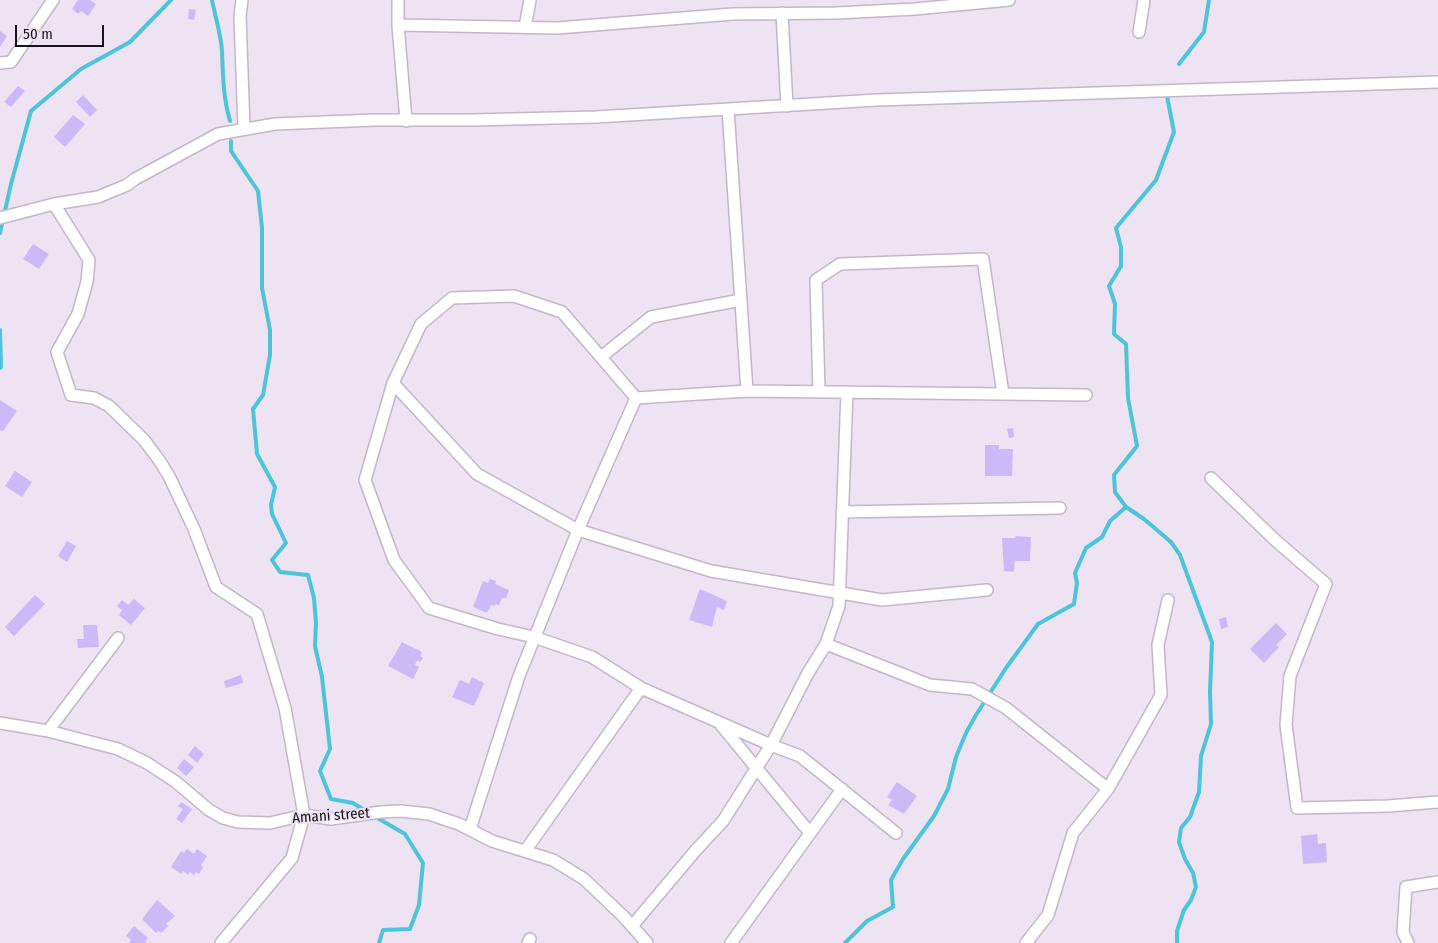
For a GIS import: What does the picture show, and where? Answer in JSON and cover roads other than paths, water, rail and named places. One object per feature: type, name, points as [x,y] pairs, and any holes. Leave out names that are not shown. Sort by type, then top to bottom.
[{"type":"street","points":[[0,62],[11,62],[53,0]]},
{"type":"street","points":[[242,0],[240,16],[244,128]]},
{"type":"street","points":[[398,0],[398,25],[406,121]]},
{"type":"street","points":[[525,27],[530,0]]},
{"type":"street","points":[[398,25],[557,28],[733,14],[846,13],[1008,0]]},
{"type":"street","points":[[1139,32],[1144,0]]},
{"type":"street","points":[[782,13],[787,106]]},
{"type":"street","points":[[0,218],[54,204],[98,197],[127,185],[218,134],[244,128],[307,122],[586,117],[877,100],[1438,82]]},
{"type":"street","points":[[728,109],[747,391]]},
{"type":"street","points":[[54,204],[89,260],[87,282],[78,314],[57,352],[71,394],[94,398],[109,406],[144,440],[159,460],[169,476],[194,529],[216,587],[257,614],[285,708],[304,815],[292,858],[221,943]]},
{"type":"street","points":[[818,392],[816,280],[840,264],[983,260],[1003,394]]},
{"type":"street","points":[[636,398],[562,312],[514,296],[452,298],[421,324],[394,383],[365,480],[394,560],[429,608],[498,629],[534,637],[592,657],[641,688],[800,756],[896,833]]},
{"type":"street","points":[[601,357],[650,317],[741,300]]},
{"type":"street","points":[[394,383],[477,474],[578,530],[710,571],[882,600],[987,590]]},
{"type":"street","points":[[636,398],[747,391],[1086,395]]},
{"type":"street","points":[[632,926],[723,821],[771,745],[808,672],[826,644],[838,606],[847,392]]},
{"type":"street","points":[[470,829],[519,676],[534,637],[578,530],[636,398]]},
{"type":"street","points":[[1211,478],[1275,540],[1326,584],[1290,676],[1286,725],[1297,808],[1388,806],[1438,802]]},
{"type":"street","points":[[842,512],[1060,508]]},
{"type":"street","points":[[1026,943],[1048,915],[1074,833],[1108,789],[1161,695],[1158,645],[1168,600]]},
{"type":"street","points":[[48,730],[118,638]]},
{"type":"street","points":[[826,644],[930,686],[972,689],[1006,708],[1108,789]]},
{"type":"street","points":[[525,851],[641,688]]},
{"type":"street","name":"Amani street","points":[[0,722],[48,730],[118,749],[176,782],[210,810],[224,818],[238,822],[270,823],[304,815],[331,818],[401,811],[429,814],[459,824],[492,841],[553,860],[584,879],[602,894],[647,943]]},
{"type":"street","points":[[718,722],[810,833]]},
{"type":"street","points":[[732,943],[842,789]]},
{"type":"street","points":[[1408,943],[1403,932],[1406,887],[1438,882]]},
{"type":"waterway","points":[[0,233],[31,111],[81,69],[130,42],[171,0]]},
{"type":"waterway","points":[[212,0],[221,45],[225,95],[230,121]]},
{"type":"waterway","points":[[1179,64],[1204,32],[1209,0]]},
{"type":"waterway","points":[[1167,96],[1174,132],[1156,180],[1116,228],[1121,247],[1121,266],[1109,286],[1115,304],[1114,334],[1126,344],[1128,398],[1137,446],[1114,475],[1115,492],[1126,507],[1144,519],[1171,542],[1180,555],[1212,642],[1211,724],[1201,756],[1199,792],[1190,817],[1181,828],[1179,842],[1185,859],[1193,873],[1196,887],[1191,900],[1184,910],[1177,931],[1177,943]]},
{"type":"waterway","points":[[231,141],[231,151],[258,191],[262,228],[262,288],[270,330],[270,355],[263,395],[253,409],[257,454],[275,487],[271,505],[272,514],[286,543],[272,560],[280,572],[308,575],[314,598],[315,646],[322,677],[330,749],[320,771],[331,799],[353,803],[366,811]]},
{"type":"waterway","points":[[0,330],[0,368]]},
{"type":"waterway","points":[[845,943],[867,921],[893,907],[891,880],[903,859],[934,816],[948,789],[956,757],[976,715],[1006,668],[1038,624],[1074,604],[1077,583],[1075,573],[1086,548],[1102,537],[1110,521],[1126,507]]},
{"type":"waterway","points":[[374,816],[405,834],[423,863],[419,905],[410,929],[383,930],[379,943]]}]
